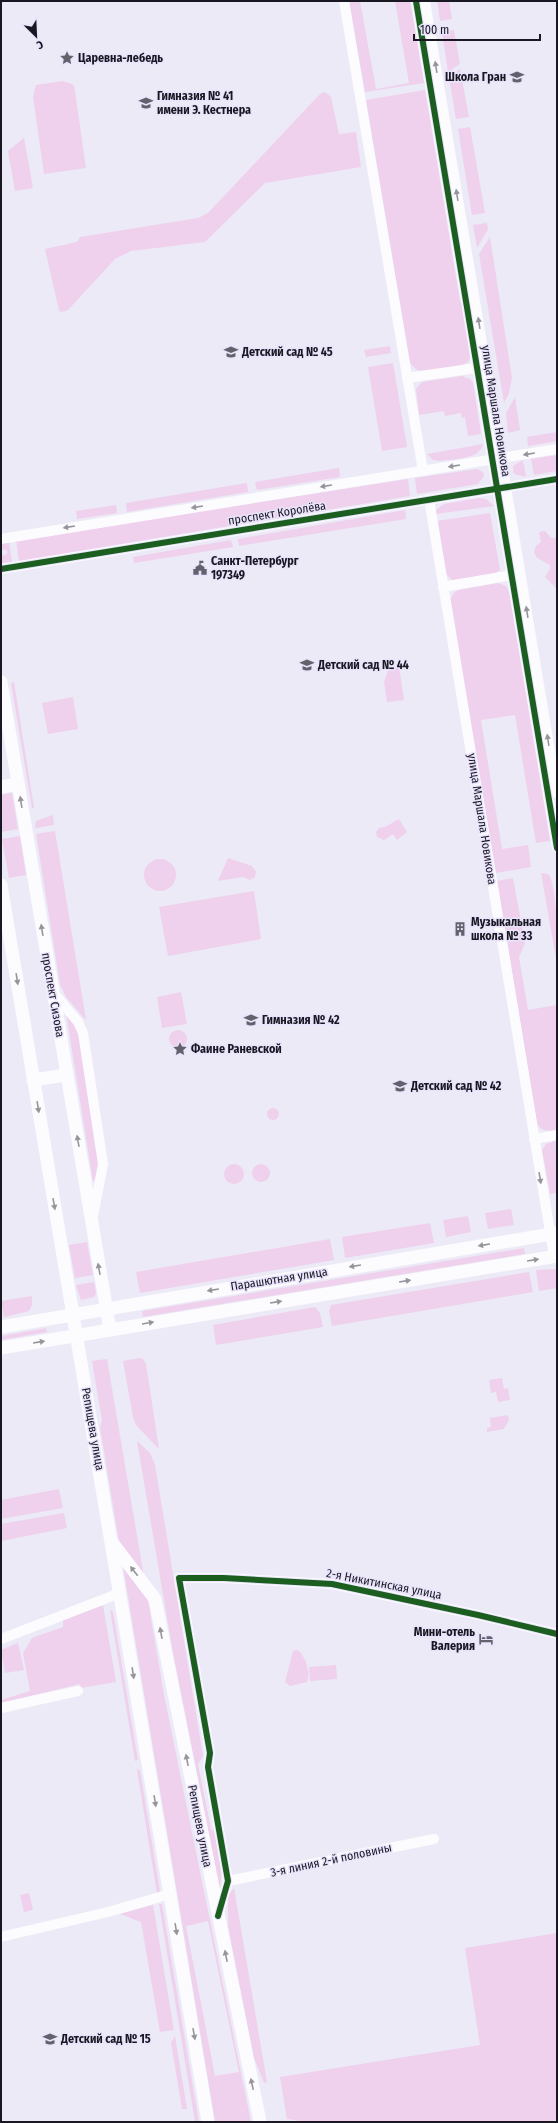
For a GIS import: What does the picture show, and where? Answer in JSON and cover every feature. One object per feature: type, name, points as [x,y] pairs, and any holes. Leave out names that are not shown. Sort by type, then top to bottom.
[{"type":"main road","name":"проспект Сизова","points":[[1,682],[106,1308]]},
{"type":"main road","points":[[1,787],[18,784]]},
{"type":"main road","points":[[1,886],[74,1314]]},
{"type":"main road","points":[[33,1080],[66,1075]]},
{"type":"main road","name":"Парашютная улица","points":[[1,1327],[106,1308],[553,1234]]},
{"type":"main road","name":"Парашютная улица","points":[[1,1348],[555,1256]]},
{"type":"main road","points":[[106,1308],[110,1330]]},
{"type":"main road","name":"Репищева улица","points":[[74,1314],[208,2122]]},
{"type":"main road","name":"Репищева улица","points":[[112,1544],[155,1599],[260,2122]]},
{"type":"street","points":[[344,1],[423,471]]},
{"type":"street","name":"улица Маршала Новикова","points":[[416,1],[482,368]]},
{"type":"street","name":"улица Маршала Новикова","points":[[425,1],[516,575],[557,846]]},
{"type":"street","name":"улица Маршала Новикова","points":[[407,378],[482,368]]},
{"type":"street","name":"проспект Королёва","points":[[1,539],[557,449]]},
{"type":"street","name":"проспект Королёва","points":[[1,569],[557,479]]},
{"type":"street","name":"улица Маршала Новикова","points":[[429,499],[534,1139],[553,1234],[555,1256]]},
{"type":"street","points":[[443,587],[516,575]]},
{"type":"street","name":"улица Маршала Новикова","points":[[516,575],[557,793]]},
{"type":"street","points":[[52,991],[78,1022],[83,1033],[103,1164],[91,1222]]},
{"type":"street","points":[[534,1139],[557,1135]]},
{"type":"street","name":"2-я Никитинская улица","points":[[228,1882],[208,1767],[210,1753],[179,1578],[230,1578],[332,1584],[478,1615],[557,1634]]},
{"type":"street","points":[[1,1639],[120,1593]]},
{"type":"street","points":[[1,1708],[78,1691]]},
{"type":"street","name":"3-я линия 2-й половины","points":[[228,1882],[434,1839]]},
{"type":"street","points":[[218,1916],[228,1882]]},
{"type":"street","points":[[1,1938],[108,1912],[170,1894]]},
{"type":"shaded area","points":[[349,1],[360,1],[376,89],[409,83],[395,1],[410,1],[424,83],[365,92]]},
{"type":"shaded area","points":[[437,1],[449,1],[452,19],[440,21]]},
{"type":"shaded area","points":[[454,30],[460,64],[448,72],[442,32]]},
{"type":"shaded area","points":[[460,69],[469,117],[456,119],[449,77]]},
{"type":"shaded area","points":[[63,81],[74,85],[86,168],[44,174],[33,97],[36,85]]},
{"type":"shaded area","points":[[425,90],[460,301],[463,307],[471,356],[468,362],[460,366],[423,371],[417,370],[410,363],[366,100]]},
{"type":"shaded area","points":[[325,92],[331,97],[339,134],[356,132],[361,167],[265,183],[205,242],[131,251],[115,259],[68,310],[61,312],[59,310],[45,249],[77,242],[80,237],[198,218],[208,213],[320,94]]},
{"type":"shaded area","points":[[470,127],[485,213],[472,215],[458,129]]},
{"type":"shaded area","points":[[24,138],[33,188],[15,191],[8,151]]},
{"type":"shaded area","points":[[487,223],[488,229],[477,248],[473,225]]},
{"type":"shaded area","points":[[490,237],[512,378],[509,393],[504,403],[479,254]]},
{"type":"shaded area","points":[[390,346],[391,353],[366,357],[364,350]]},
{"type":"shaded area","points":[[393,363],[407,447],[382,451],[368,367]]},
{"type":"shaded area","points":[[462,376],[470,379],[473,383],[481,434],[468,436],[465,417],[462,418],[461,413],[445,416],[444,411],[419,415],[416,389],[422,382]]},
{"type":"shaded area","points":[[515,397],[520,430],[508,433],[506,413]]},
{"type":"shaded area","points":[[557,432],[557,441],[528,446],[527,437]]},
{"type":"shaded area","points":[[483,444],[477,453],[464,458],[439,461],[433,460],[427,454]]},
{"type":"shaded area","points":[[557,455],[557,471],[534,475],[531,459]]},
{"type":"shaded area","points":[[523,460],[526,477],[514,474],[513,466]]},
{"type":"shaded area","points":[[339,468],[340,477],[257,490],[255,482]]},
{"type":"shaded area","points":[[477,469],[483,472],[484,476],[478,484],[417,494],[415,478]]},
{"type":"shaded area","points":[[408,479],[410,496],[19,561],[16,540]]},
{"type":"shaded area","points":[[247,483],[248,492],[127,512],[126,503]]},
{"type":"shaded area","points":[[480,498],[486,499],[494,506],[436,514],[436,510],[444,504]]},
{"type":"shaded area","points":[[116,505],[117,513],[77,519],[76,511]]},
{"type":"shaded area","points":[[405,510],[406,519],[239,546],[238,539]]},
{"type":"shaded area","points":[[490,513],[500,570],[494,574],[452,580],[446,574],[437,521]]},
{"type":"shaded area","points":[[545,531],[551,538],[557,538],[556,588],[545,577],[550,569],[550,565],[537,558],[534,552],[536,546],[541,542],[539,533]]},
{"type":"shaded area","points":[[231,540],[233,547],[134,563],[133,557]]},
{"type":"shaded area","points":[[9,541],[12,562],[1,563],[1,553],[5,556],[8,552],[4,549],[1,552],[1,543]]},
{"type":"shaded area","points":[[498,583],[506,586],[509,591],[550,841],[536,843],[515,715],[481,720],[502,849],[528,845],[531,867],[496,873],[450,599],[455,592],[459,590]]},
{"type":"shaded area","points":[[399,666],[404,700],[387,702],[384,682],[389,668]]},
{"type":"shaded area","points":[[14,682],[34,808],[32,808],[11,683]]},
{"type":"shaded area","points":[[73,697],[78,729],[48,734],[42,703]]},
{"type":"shaded area","points":[[12,793],[18,829],[1,832],[1,795]]},
{"type":"shaded area","points":[[53,815],[54,825],[35,828],[36,821]]},
{"type":"shaded area","points":[[399,819],[407,832],[397,840],[393,834],[384,840],[377,837],[376,832],[379,828],[385,827]]},
{"type":"shaded area","points":[[55,831],[86,1020],[66,997],[60,984],[36,834]]},
{"type":"shaded area","points":[[20,836],[26,875],[9,878],[2,839]]},
{"type":"shaded area","points":[[228,858],[252,866],[256,872],[255,877],[250,880],[243,877],[218,881]]},
{"type":"shaded area","points":[[160,859],[169,862],[173,866],[176,875],[173,884],[169,888],[160,891],[151,888],[147,884],[144,875],[147,866],[151,862]]},
{"type":"shaded area","points":[[541,873],[548,874],[554,890],[557,964]]},
{"type":"shaded area","points":[[513,878],[525,943],[519,957],[528,1010],[557,1005],[557,1130],[543,1130],[537,1124],[497,881]]},
{"type":"shaded area","points":[[254,891],[261,939],[168,956],[159,907]]},
{"type":"shaded area","points":[[181,992],[187,1024],[162,1028],[157,997]]},
{"type":"shaded area","points":[[66,1013],[71,1018],[79,1033],[100,1164],[97,1179],[93,1181]]},
{"type":"shaded area","points":[[174,1030],[182,1030],[187,1035],[185,1046],[182,1048],[174,1048],[169,1043],[169,1035]]},
{"type":"shaded area","points":[[275,1108],[278,1109],[278,1119],[271,1120],[268,1119],[267,1112],[268,1109]]},
{"type":"shaded area","points":[[557,1140],[557,1193],[550,1194],[542,1150],[546,1144]]},
{"type":"shaded area","points":[[234,1164],[241,1167],[244,1174],[241,1181],[234,1184],[227,1181],[224,1174],[227,1167]]},
{"type":"shaded area","points":[[261,1164],[267,1167],[270,1173],[267,1179],[261,1182],[255,1179],[252,1173],[255,1167]]},
{"type":"shaded area","points":[[511,1209],[514,1225],[488,1229],[485,1213]]},
{"type":"shaded area","points":[[468,1216],[471,1232],[446,1237],[443,1220]]},
{"type":"shaded area","points":[[430,1223],[434,1243],[345,1258],[342,1237]]},
{"type":"shaded area","points":[[330,1239],[334,1260],[140,1293],[136,1272]]},
{"type":"shaded area","points":[[87,1242],[93,1275],[75,1278],[69,1245]]},
{"type":"shaded area","points":[[524,1248],[525,1254],[143,1317],[142,1311]]},
{"type":"shaded area","points":[[557,1269],[557,1288],[539,1291],[536,1270]]},
{"type":"shaded area","points":[[529,1272],[533,1292],[332,1326],[329,1311],[331,1305]]},
{"type":"shaded area","points":[[94,1282],[96,1293],[94,1297],[81,1300],[76,1285]]},
{"type":"shaded area","points":[[32,1296],[32,1305],[29,1311],[4,1317],[1,1301]]},
{"type":"shaded area","points":[[315,1307],[320,1313],[323,1327],[216,1345],[213,1325]]},
{"type":"shaded area","points":[[46,1328],[47,1332],[1,1340],[1,1336]]},
{"type":"shaded area","points":[[140,1358],[143,1359],[146,1364],[159,1449],[136,1425],[133,1417],[123,1361]]},
{"type":"shaded area","points":[[107,1359],[164,1695],[251,2122],[215,2122],[100,1427],[102,1420],[92,1361]],"holes":[[[208,1921],[239,2072],[215,2076],[186,1926]]]},
{"type":"shaded area","points":[[502,1378],[504,1389],[508,1388],[510,1400],[498,1402],[496,1392],[491,1393],[489,1380]]},
{"type":"shaded area","points":[[508,1415],[509,1420],[504,1429],[487,1432],[487,1428],[491,1427],[490,1418]]},
{"type":"shaded area","points":[[137,1441],[150,1453],[155,1465],[203,1756],[198,1764],[211,1829],[216,1832],[222,1869],[220,1889],[173,1653]]},
{"type":"shaded area","points":[[59,1489],[63,1508],[1,1519],[1,1500]]},
{"type":"shaded area","points":[[64,1513],[67,1528],[1,1541],[1,1524]]},
{"type":"shaded area","points":[[103,1605],[116,1682],[81,1688],[80,1684],[1,1703],[1,1700],[30,1691],[23,1653],[32,1638],[63,1627],[63,1620]]},
{"type":"shaded area","points":[[110,1610],[113,1612],[138,1760],[135,1761]]},
{"type":"shaded area","points":[[18,1643],[24,1670],[5,1673],[1,1650]]},
{"type":"shaded area","points":[[297,1650],[305,1660],[308,1669],[308,1678],[307,1682],[290,1686],[285,1682],[293,1651]]},
{"type":"shaded area","points":[[336,1665],[337,1679],[310,1681],[309,1667]]},
{"type":"shaded area","points":[[137,1769],[140,1770],[160,1891],[157,1894]]},
{"type":"shaded area","points":[[234,1888],[267,2082],[264,2083],[254,2058],[228,1926],[228,1895]]},
{"type":"shaded area","points":[[29,1893],[33,1910],[24,1912],[20,1895]]},
{"type":"shaded area","points":[[159,1904],[162,1904],[199,2122],[195,2122]]},
{"type":"shaded area","points":[[153,1905],[174,2030],[160,2032],[141,1922],[120,1914]]},
{"type":"shaded area","points":[[557,1933],[557,2120],[545,2122],[306,2122],[287,2119],[280,2077],[480,2045],[465,1948]]},
{"type":"shaded area","points":[[175,2036],[187,2109],[182,2109],[171,2043]]},
{"type":"cycle path","points":[[416,1],[557,848]]},
{"type":"cycle path","points":[[1,569],[557,479]]},
{"type":"cycle path","points":[[218,1916],[228,1881],[208,1767],[210,1753],[179,1578],[224,1578],[332,1584],[478,1615],[557,1634]]},
{"type":"place","name":"Царевна-лебедь","points":[[67,58]]},
{"type":"place","name":"Школа Гран","points":[[517,77]]},
{"type":"place","name":"Гимназия № 41 имени Э. Кестнера","points":[[146,103]]},
{"type":"place","name":"Детский сад № 45","points":[[231,352]]},
{"type":"place","name":"Санкт-Петербург 197349","points":[[200,568]]},
{"type":"place","name":"Детский сад № 44","points":[[307,665]]},
{"type":"place","name":"Музыкальная школа № 33","points":[[460,929]]},
{"type":"place","name":"Гимназия № 42","points":[[251,1020]]},
{"type":"place","name":"Фаине Раневской","points":[[180,1049]]},
{"type":"place","name":"Детский сад № 42","points":[[400,1086]]},
{"type":"place","name":"Мини-отель Валерия","points":[[486,1639]]},
{"type":"place","name":"Детский сад № 15","points":[[50,2039]]}]
